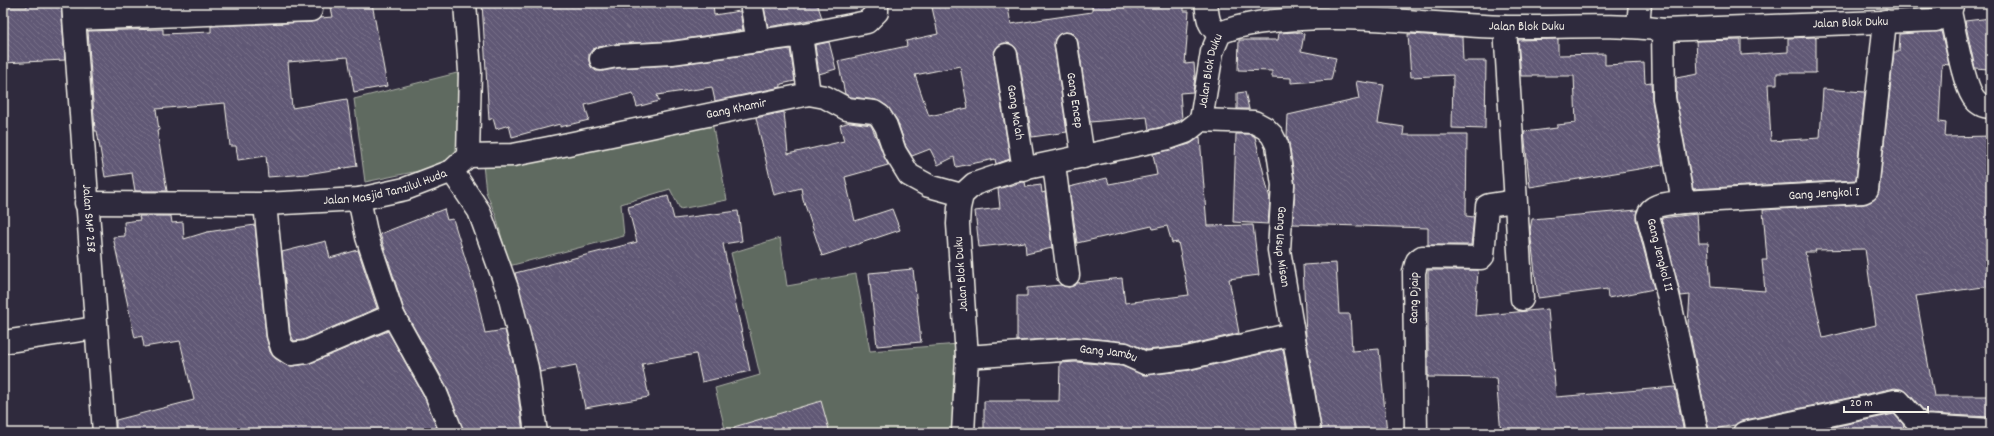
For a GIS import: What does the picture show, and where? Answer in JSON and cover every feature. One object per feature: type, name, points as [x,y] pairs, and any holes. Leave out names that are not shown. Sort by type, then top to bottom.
[{"type":"street","points":[[460,163],[470,71],[465,3]]},
{"type":"street","points":[[751,3],[758,41]]},
{"type":"street","points":[[601,59],[617,56],[672,53],[802,35],[867,22],[877,12],[877,3]]},
{"type":"street","points":[[1206,3],[1209,22],[1213,30],[1220,34]]},
{"type":"street","points":[[1638,27],[1640,3]]},
{"type":"street","points":[[1952,7],[1962,62],[1972,96],[1979,104],[1991,107]]},
{"type":"street","name":"Jalan Blok Duku","points":[[963,433],[967,357],[958,224],[962,195],[974,184],[1024,170],[1083,158],[1168,138],[1186,132],[1201,120],[1212,52],[1220,34],[1239,25],[1339,10],[1505,27],[1638,27],[1663,30],[1936,20],[1952,7]]},
{"type":"street","points":[[74,11],[311,10]]},
{"type":"street","name":"Jalan SMP 258","points":[[74,11],[86,203],[104,433]]},
{"type":"street","name":"Gang Jengkol I","points":[[1683,202],[1863,192],[1867,190],[1885,21]]},
{"type":"street","points":[[1505,27],[1522,299]]},
{"type":"street","points":[[1663,30],[1664,98],[1683,202]]},
{"type":"street","points":[[802,35],[809,94]]},
{"type":"street","name":"Gang Encep","points":[[1066,44],[1083,158]]},
{"type":"street","name":"Gang Ma'ah","points":[[1006,55],[1024,170]]},
{"type":"street","name":"Gang Khamir","points":[[460,163],[549,148],[809,94],[825,97],[847,109],[874,112],[880,116],[886,126],[895,152],[909,175],[929,186],[962,195]]},
{"type":"street","name":"Gang Usup Misan","points":[[1201,120],[1254,122],[1265,128],[1272,135],[1277,145],[1283,185],[1279,250],[1304,388],[1310,433]]},
{"type":"street","name":"Jalan Masjid Tanzilul Huda","points":[[86,203],[264,204],[360,199],[404,189],[460,163],[508,291],[527,368],[536,433]]},
{"type":"street","points":[[1054,164],[1068,275]]},
{"type":"street","points":[[360,199],[367,237],[393,315],[435,390],[452,433]]},
{"type":"street","name":"Gang Djaip","points":[[1416,433],[1414,272],[1417,261],[1422,257],[1481,258],[1484,256],[1487,206],[1489,204],[1515,201]]},
{"type":"street","name":"Gang Jengkol II","points":[[1683,202],[1654,206],[1649,211],[1648,216],[1668,291],[1697,433]]},
{"type":"street","points":[[264,204],[278,335],[282,348],[291,354],[306,352],[393,315]]},
{"type":"street","points":[[3,342],[95,328]]},
{"type":"street","name":"Gang Jambu","points":[[967,357],[1076,349],[1125,354],[1144,363],[1187,358],[1293,334]]},
{"type":"street","points":[[1744,433],[1895,401],[1899,401],[1921,430],[1991,430]]},
{"type":"shaded area","points":[[457,73],[464,86],[466,137],[447,165],[365,182],[354,99]]},
{"type":"shaded area","points":[[710,112],[727,200],[680,209],[670,189],[621,204],[624,236],[509,266],[496,216],[486,192],[483,165]]},
{"type":"shaded area","points":[[780,238],[787,286],[856,274],[870,351],[959,344],[955,433],[726,433],[715,388],[760,375],[731,253]]},
{"type":"building","points":[[27,3],[61,3],[65,60],[3,63],[3,7],[27,7]]},
{"type":"building","points":[[330,3],[372,3],[387,86],[354,92],[348,57],[288,62],[292,108],[347,99],[357,166],[307,174],[268,177],[266,156],[238,160],[236,146],[230,146],[225,103],[156,109],[159,130],[157,131],[167,191],[135,191],[132,173],[105,177],[97,131],[95,131],[88,31],[163,29],[163,34],[211,32],[211,26],[311,22],[320,18],[333,17]]},
{"type":"building","points":[[482,3],[713,3],[714,15],[740,11],[743,30],[671,41],[616,44],[599,47],[593,49],[589,54],[591,67],[596,71],[603,71],[618,68],[673,65],[790,49],[795,81],[781,84],[781,87],[715,101],[712,87],[657,95],[659,101],[637,107],[633,93],[585,105],[589,120],[560,127],[560,124],[512,137],[509,125],[496,129],[493,118],[489,120]]},
{"type":"building","points":[[771,3],[817,3],[822,18],[768,27],[764,7],[772,5]]},
{"type":"building","points":[[931,3],[1007,3],[1011,24],[1092,12],[1092,3],[1184,3],[1184,11],[1189,11],[1185,64],[1194,63],[1195,77],[1193,92],[1180,93],[1182,119],[1166,126],[1149,130],[1147,117],[1090,122],[1078,42],[1075,36],[1071,33],[1065,32],[1058,35],[1055,39],[1054,45],[1067,132],[1032,137],[1018,53],[1015,47],[1011,44],[1004,43],[998,46],[995,50],[994,57],[1010,159],[996,164],[995,159],[956,167],[954,157],[938,165],[930,149],[912,156],[906,147],[897,120],[887,106],[876,100],[851,97],[845,94],[838,61],[907,46],[906,41],[938,34]],"holes":[[[960,66],[968,108],[929,116],[915,75]]]},
{"type":"building","points":[[1902,3],[1940,3],[1932,8],[1902,9]]},
{"type":"building","points":[[1991,18],[1988,69],[1975,68],[1965,21]]},
{"type":"building","points":[[1941,31],[1949,65],[1942,64],[1939,122],[1946,123],[1945,137],[1991,136],[1991,253],[1988,252],[1991,286],[1916,296],[1934,396],[1991,396],[1991,417],[1927,414],[1908,393],[1904,390],[1895,388],[1741,421],[1735,425],[1709,430],[1688,324],[1690,295],[1681,296],[1661,218],[1697,214],[1699,243],[1708,243],[1711,287],[1765,291],[1762,260],[1767,260],[1763,210],[1864,204],[1877,197],[1879,191],[1894,52],[1899,52],[1900,34]],"holes":[[[1865,249],[1876,325],[1823,338],[1805,252],[1816,252],[1815,250]]]},
{"type":"building","points":[[1295,32],[1304,34],[1301,51],[1336,58],[1331,80],[1291,83],[1291,78],[1272,77],[1272,71],[1238,70],[1239,40],[1278,40],[1279,33]]},
{"type":"building","points":[[1408,34],[1462,37],[1463,61],[1486,61],[1485,129],[1452,128],[1453,75],[1411,77]]},
{"type":"building","points":[[1816,37],[1816,73],[1777,73],[1777,84],[1768,84],[1771,141],[1820,138],[1823,89],[1865,92],[1856,180],[1693,189],[1676,97],[1676,78],[1698,74],[1696,41],[1741,40],[1741,55],[1788,52],[1788,38]]},
{"type":"building","points":[[1558,39],[1558,55],[1605,54],[1605,65],[1644,63],[1645,83],[1651,82],[1652,100],[1663,165],[1530,187],[1524,132],[1557,128],[1557,125],[1576,123],[1574,76],[1521,76],[1518,40]]},
{"type":"building","points":[[829,42],[836,69],[819,74],[815,45]]},
{"type":"building","points":[[1356,81],[1384,85],[1378,123],[1404,127],[1403,135],[1467,135],[1466,216],[1474,217],[1471,245],[1428,245],[1428,228],[1293,224],[1295,183],[1287,136],[1288,115],[1359,99]]},
{"type":"building","points":[[1245,92],[1249,109],[1237,109],[1237,93]]},
{"type":"building","points":[[784,112],[788,154],[844,141],[840,125],[850,122],[871,125],[888,165],[845,177],[855,221],[892,209],[900,230],[822,256],[803,199],[801,188],[774,195],[756,118]]},
{"type":"building","points":[[1236,134],[1251,134],[1255,137],[1270,199],[1268,224],[1233,222]]},
{"type":"building","points":[[1200,137],[1207,226],[1253,225],[1259,275],[1229,279],[1239,333],[1185,346],[1147,350],[1126,342],[1077,337],[1017,341],[1017,296],[1027,296],[1027,288],[1061,285],[1069,287],[1077,283],[1122,278],[1125,303],[1189,295],[1178,242],[1172,243],[1167,226],[1153,229],[1152,226],[1077,243],[1069,187],[1107,178],[1109,184],[1157,175],[1153,154],[1190,144]]},
{"type":"building","points":[[1025,182],[1026,187],[1041,185],[1042,193],[1045,192],[1052,248],[1026,254],[1025,242],[979,247],[975,211],[1000,208],[998,189]]},
{"type":"building","points":[[668,196],[674,219],[738,211],[742,241],[723,244],[750,371],[702,382],[696,354],[642,364],[649,397],[585,408],[576,365],[540,372],[515,273],[637,242],[628,207]]},
{"type":"building","points":[[444,209],[447,220],[453,219],[476,293],[485,333],[505,330],[515,370],[523,433],[464,433],[446,385],[404,310],[380,234]]},
{"type":"building","points":[[1637,210],[1636,219],[1654,289],[1608,298],[1607,289],[1538,298],[1530,230],[1532,219]]},
{"type":"building","points":[[139,216],[171,216],[172,223],[183,222],[184,239],[207,232],[255,225],[266,336],[270,352],[275,358],[284,364],[292,366],[308,364],[388,331],[424,396],[439,433],[116,433],[116,420],[194,400],[180,341],[144,347],[142,336],[135,338],[113,237],[125,236],[124,222],[140,220]]},
{"type":"building","points":[[326,241],[330,258],[358,250],[377,308],[303,340],[294,341],[290,333],[282,252]]},
{"type":"building","points":[[1336,263],[1339,314],[1350,314],[1352,351],[1379,349],[1387,433],[1322,433],[1306,336],[1303,265]]},
{"type":"building","points":[[913,269],[921,342],[877,346],[869,273]]},
{"type":"building","points":[[1428,270],[1478,270],[1475,316],[1548,309],[1556,397],[1675,387],[1684,433],[1501,433],[1496,378],[1428,377]]},
{"type":"building","points":[[1283,349],[1297,433],[1087,431],[1087,433],[1054,433],[1054,429],[984,430],[984,401],[1059,401],[1060,363],[1076,362],[1122,366],[1146,375],[1190,370]]},
{"type":"building","points":[[821,401],[830,433],[734,433],[734,427]]},
{"type":"building","points":[[1894,414],[1903,424],[1905,433],[1804,433]]}]
